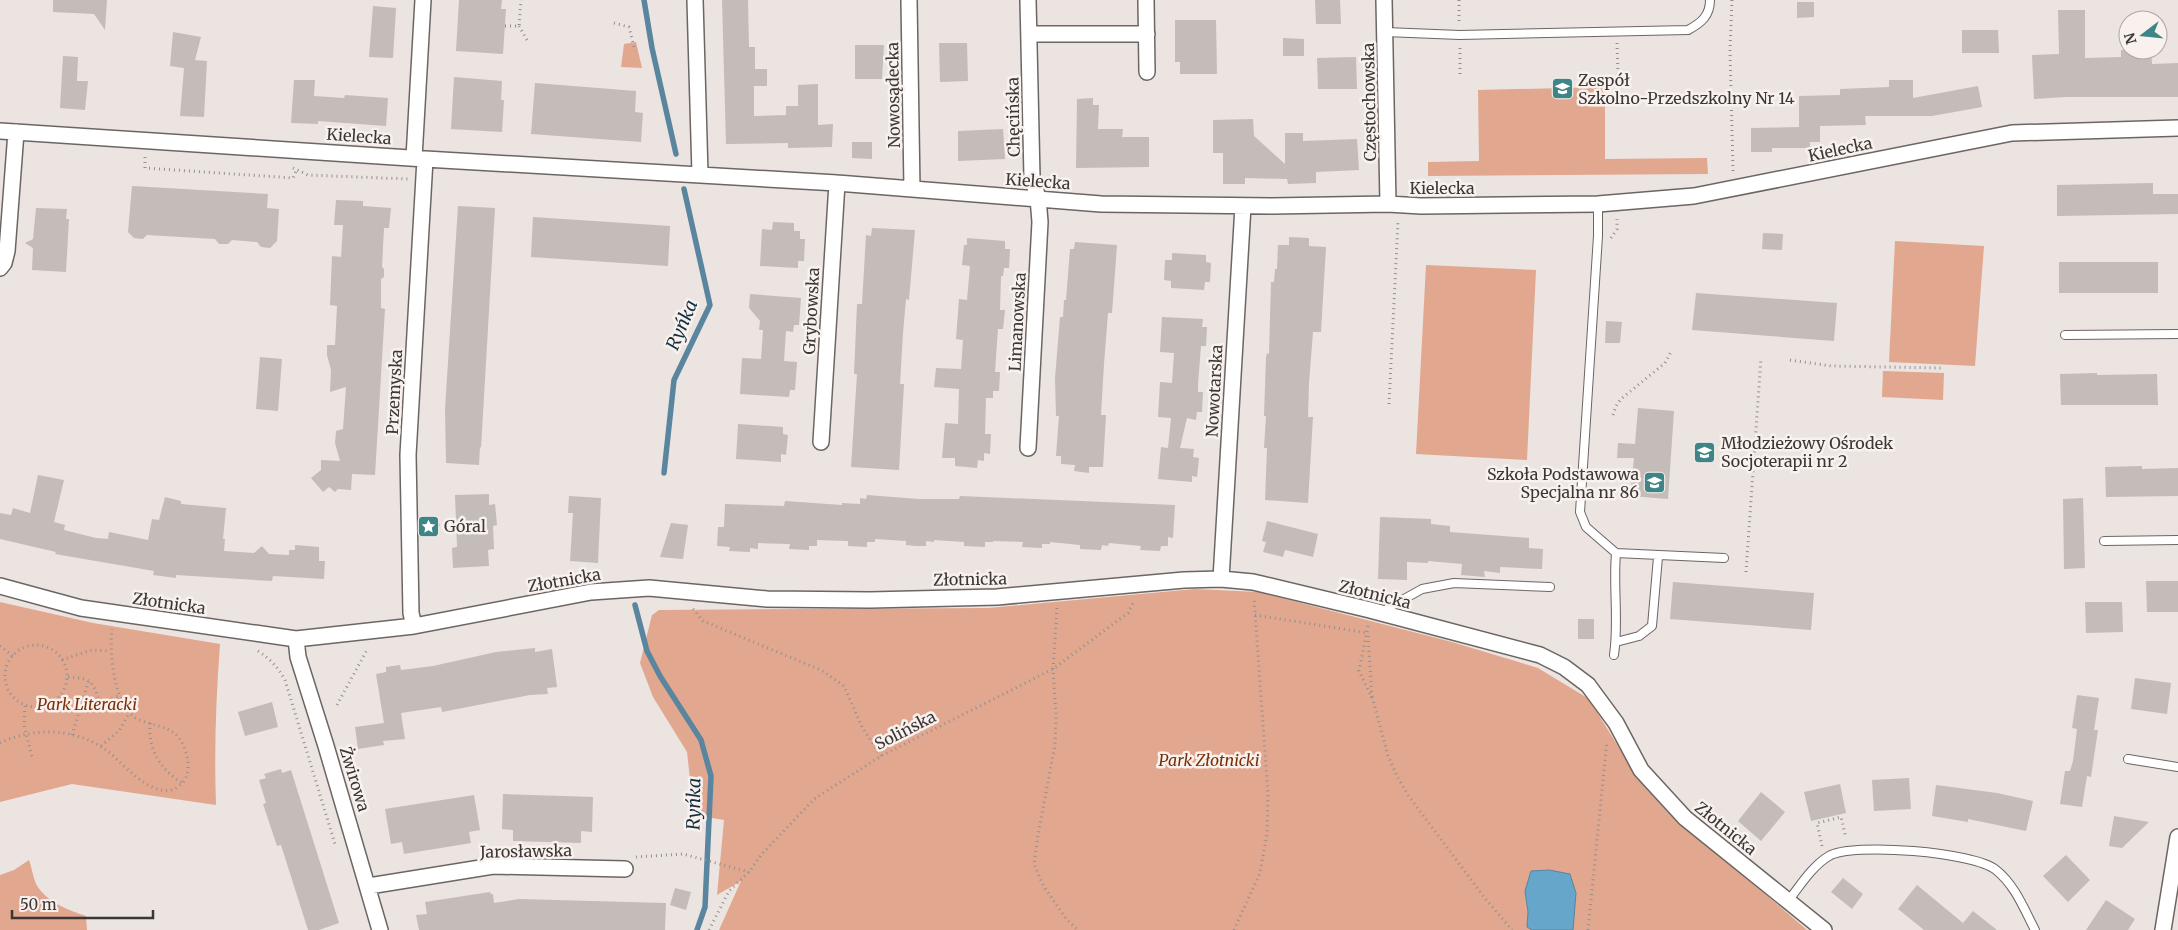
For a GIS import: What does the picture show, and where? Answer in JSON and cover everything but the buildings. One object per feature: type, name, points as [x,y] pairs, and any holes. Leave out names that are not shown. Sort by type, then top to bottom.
[{"type":"street","name":"Przemyska","points":[[414,626],[411,613],[408,455],[420,158],[423,0]]},
{"type":"street","points":[[695,0],[700,174]]},
{"type":"street","name":"Nowosądecka","points":[[910,0],[912,189]]},
{"type":"street","name":"Chęcińska","points":[[1028,0],[1032,177],[1038,198]]},
{"type":"street","points":[[1146,0],[1147,72]]},
{"type":"street","name":"Częstochowska","points":[[1384,0],[1393,205]]},
{"type":"street","points":[[1029,34],[1147,34]]},
{"type":"street","name":"Kielecka","points":[[0,131],[837,183],[1100,204],[1421,206],[1598,204],[1694,196],[2012,133],[2178,128]]},
{"type":"street","points":[[0,268],[4,263],[7,251],[16,132]]},
{"type":"street","name":"Grybowska","points":[[821,442],[837,183]]},
{"type":"street","name":"Limanowska","points":[[1028,448],[1040,222],[1038,198]]},
{"type":"street","name":"Nowotarska","points":[[1221,579],[1243,206]]},
{"type":"street","name":"Złotnicka","points":[[0,586],[81,608],[296,639],[414,626],[591,592],[649,588],[802,601],[998,597],[1136,586],[1184,580],[1221,579],[1253,582],[1540,655],[1564,666],[1582,678],[1616,723],[1642,770],[1685,818],[1824,930]]},
{"type":"street","name":"Żwirowa","points":[[296,639],[298,657],[380,930]]},
{"type":"street","points":[[2163,930],[2178,837]]},
{"type":"street","name":"Jarosławska","points":[[368,886],[493,866],[625,869]]},
{"type":"lane","points":[[1385,32],[1460,35],[1688,30],[1703,22],[1710,6],[1710,0]]},
{"type":"lane","points":[[1598,204],[1598,236],[1580,512],[1586,526],[1616,553],[1658,557],[1724,558]]},
{"type":"lane","points":[[2065,335],[2178,334]]},
{"type":"lane","points":[[2104,541],[2178,540]]},
{"type":"lane","points":[[1614,655],[1616,642],[1614,577],[1616,553]]},
{"type":"lane","points":[[1616,642],[1638,636],[1652,626],[1658,557]]},
{"type":"lane","points":[[1386,615],[1388,608],[1422,589],[1454,583],[1550,587]]},
{"type":"lane","points":[[2128,759],[2178,767]]},
{"type":"lane","points":[[1788,901],[1821,862],[1830,855],[1851,849],[1914,850],[1973,860],[1995,868],[2010,883],[2035,930]]},
{"type":"path","points":[[521,0],[519,26],[527,40]]},
{"type":"path","points":[[1459,0],[1460,76]]},
{"type":"path","points":[[1732,0],[1730,50],[1735,189]]},
{"type":"path","points":[[614,23],[629,27],[635,51]]},
{"type":"path","points":[[505,26],[519,26]]},
{"type":"path","points":[[1617,32],[1618,75]]},
{"type":"path","points":[[146,151],[144,168],[293,178],[297,169]]},
{"type":"path","points":[[1389,404],[1393,205]]},
{"type":"path","points":[[1609,240],[1617,229],[1617,215]]},
{"type":"path","points":[[1613,415],[1621,399],[1665,363],[1672,350]]},
{"type":"path","points":[[1746,572],[1761,358]]},
{"type":"path","points":[[1790,360],[1831,366],[1942,368]]},
{"type":"path","points":[[432,525],[447,525]]},
{"type":"path","name":"Solińska","points":[[709,930],[729,891],[749,872],[761,856],[814,799],[881,756],[1054,669],[1128,613],[1136,598],[1136,586]]},
{"type":"path","points":[[685,591],[687,602],[703,621],[821,670],[844,686],[862,727],[881,756]]},
{"type":"path","points":[[1057,592],[1054,669],[1055,745],[1034,864],[1044,887],[1067,920],[1078,930]]},
{"type":"path","points":[[1234,930],[1260,873],[1267,834],[1268,795],[1255,615],[1368,633]]},
{"type":"path","points":[[0,743],[26,734],[42,731],[72,735],[101,746],[139,780],[150,786],[167,790],[176,788],[182,783],[188,768],[187,757],[179,737],[164,726],[150,723],[129,713],[120,694],[110,651],[112,623]]},
{"type":"path","points":[[1368,633],[1359,671],[1373,700]]},
{"type":"path","points":[[1368,633],[1373,700],[1388,756],[1404,789],[1484,896],[1512,930]]},
{"type":"path","points":[[337,705],[370,644]]},
{"type":"path","points":[[34,645],[52,649],[62,660],[68,677],[65,689],[54,702],[38,708],[25,706],[14,699],[6,685],[6,666],[13,656],[25,647],[34,645]]},
{"type":"path","points":[[0,646],[13,656]]},
{"type":"path","points":[[62,660],[86,651],[110,651]]},
{"type":"path","points":[[258,651],[274,663],[285,680],[336,847]]},
{"type":"path","points":[[68,677],[92,682],[100,702]]},
{"type":"path","points":[[72,735],[89,680]]},
{"type":"path","points":[[78,711],[120,694]]},
{"type":"path","points":[[25,706],[24,725],[32,757]]},
{"type":"path","points":[[101,746],[119,730],[129,713]]},
{"type":"path","points":[[150,723],[150,740],[158,762],[170,776],[182,783]]},
{"type":"path","points":[[1588,930],[1607,740],[1616,723]]},
{"type":"path","points":[[1823,849],[1817,823],[1841,818],[1846,840]]},
{"type":"path","points":[[606,868],[622,859],[683,854],[749,872]]},
{"type":"green space","points":[[636,42],[642,68],[621,67],[624,44]]},
{"type":"green space","points":[[1605,87],[1605,159],[1707,158],[1708,174],[1428,176],[1428,162],[1479,161],[1478,90]]},
{"type":"green space","points":[[1895,241],[1984,246],[1975,366],[1889,362]]},
{"type":"green space","points":[[1426,265],[1536,270],[1527,460],[1416,454]]},
{"type":"green space","points":[[1883,371],[1944,373],[1943,400],[1882,397]]},
{"type":"green space","name":"Park Złotnicki","points":[[1195,589],[1258,592],[1452,642],[1538,668],[1589,699],[1637,777],[1664,808],[1690,833],[1727,861],[1807,930],[719,930],[741,881],[717,895],[724,820],[694,815],[687,752],[653,697],[640,663],[652,615],[659,610],[988,608]]},
{"type":"green space","name":"Park Literacki","points":[[0,602],[93,623],[220,644],[216,724],[216,805],[72,784],[0,802]]},
{"type":"green space","points":[[29,860],[36,884],[40,890],[58,904],[86,916],[87,930],[0,930],[0,875],[14,870]]},
{"type":"water","points":[[1549,870],[1570,874],[1576,893],[1573,930],[1532,930],[1527,927],[1528,912],[1525,891],[1531,871]]},
{"type":"waterway","name":"Ryńka","points":[[644,0],[652,48],[676,154]]},
{"type":"waterway","name":"Ryńka","points":[[664,473],[674,380],[710,305],[684,189]]},
{"type":"waterway","name":"Ryńka","points":[[635,605],[647,651],[660,676],[701,740],[711,776],[705,907],[697,930]]},
{"type":"place","name":"Zespół Szkolno-Przedszkolny Nr 14","points":[[1562,89]]},
{"type":"place","name":"Młodzieżowy Ośrodek Socjoterapii nr 2","points":[[1705,452]]},
{"type":"place","name":"Szkoła Podstawowa Specjalna nr 86","points":[[1655,483]]},
{"type":"place","name":"Góral","points":[[428,526]]}]
